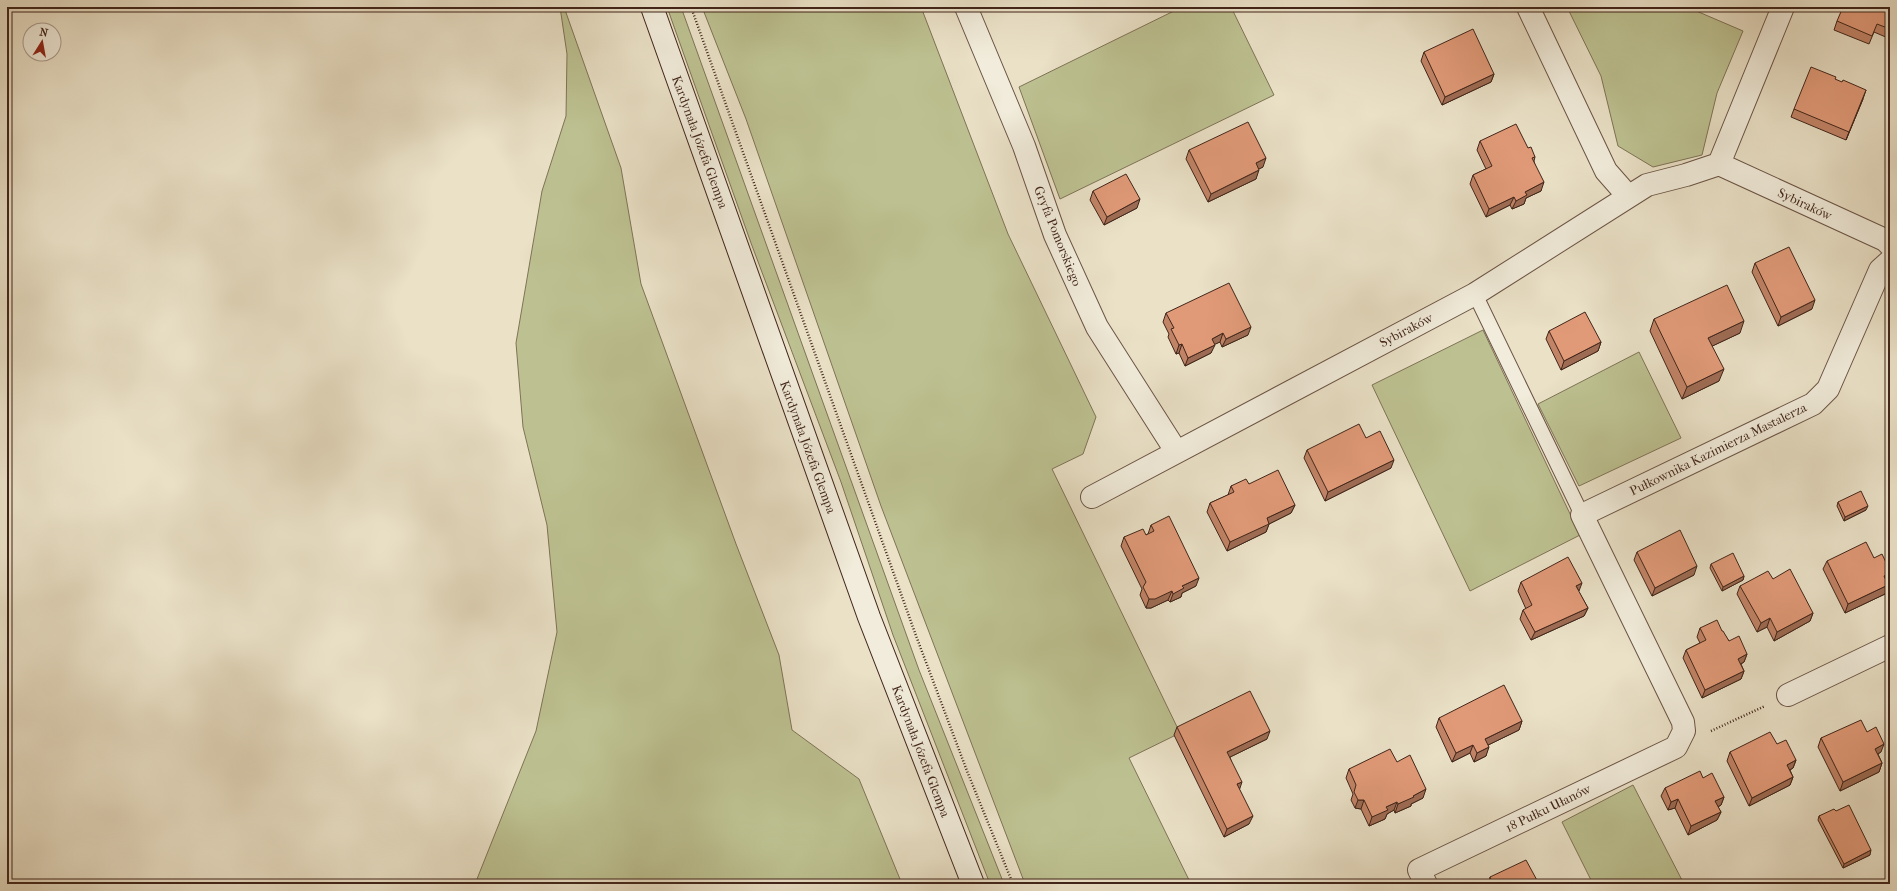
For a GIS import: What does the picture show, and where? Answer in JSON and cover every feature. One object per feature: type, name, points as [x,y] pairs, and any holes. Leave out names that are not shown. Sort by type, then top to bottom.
[{"type":"street","name":"Kardynała Józefa Glempa","points":[[652,7],[869,617],[972,884]]},
{"type":"street","name":"Gryfa Pomorskiego","points":[[966,7],[1024,146],[1055,234],[1096,327],[1176,452]]},
{"type":"street","points":[[1528,7],[1606,170],[1628,196]]},
{"type":"street","points":[[1718,164],[1783,7]]},
{"type":"street","name":"Sybiraków","points":[[1092,497],[1475,294],[1647,185],[1686,175],[1718,164],[1885,240],[1890,245]]},
{"type":"street","name":"Pułkownika Kazimierza Mastalerza","points":[[1582,515],[1813,404],[1828,389],[1880,270],[1890,261]]},
{"type":"street","points":[[1582,515],[1683,722],[1684,731],[1676,747]]},
{"type":"street","points":[[1788,695],[1890,646]]},
{"type":"street","name":"18 Pułku Ułanów","points":[[1423,877],[1676,747]]},
{"type":"lane","points":[[1475,294],[1582,515]]},
{"type":"path","points":[[691,7],[915,633],[967,771],[1013,884]]},
{"type":"path","points":[[1676,747],[1788,695]]},
{"type":"green space","points":[[560,7],[564,7],[621,168],[641,284],[736,544],[779,655],[792,730],[859,779],[902,884],[475,884],[536,731],[557,632],[547,525],[523,427],[516,343],[542,191],[566,116],[567,54]]},
{"type":"green space","points":[[667,7],[681,7],[919,670],[1004,884],[990,884],[893,635],[841,482],[751,243]]},
{"type":"green space","points":[[702,7],[921,7],[1008,234],[1096,417],[1083,454],[1052,469],[1180,733],[1129,758],[1191,884],[1025,884],[881,506],[746,119]]},
{"type":"green space","points":[[1182,7],[1231,7],[1274,95],[1060,199],[1019,87]]},
{"type":"green space","points":[[1567,7],[1687,7],[1743,31],[1717,93],[1702,155],[1653,167],[1618,146],[1601,76]]},
{"type":"green space","points":[[1483,330],[1580,535],[1470,591],[1372,385]]},
{"type":"green space","points":[[1639,352],[1681,438],[1579,486],[1538,404]]},
{"type":"green space","points":[[1633,785],[1684,884],[1593,884],[1562,822]]},
{"type":"building","points":[[1843,7],[1890,7],[1890,29],[1877,24],[1872,36],[1837,21]]},
{"type":"building","points":[[1473,29],[1494,74],[1445,97],[1424,52]]},
{"type":"building","points":[[1811,67],[1836,77],[1835,79],[1842,82],[1843,80],[1866,90],[1849,132],[1794,109]]},
{"type":"building","points":[[1248,122],[1266,158],[1256,163],[1259,170],[1211,194],[1189,150]]},
{"type":"building","points":[[1516,124],[1528,148],[1531,147],[1535,157],[1532,158],[1544,182],[1525,192],[1527,195],[1516,201],[1514,197],[1489,209],[1473,175],[1492,166],[1480,141]]},
{"type":"building","points":[[1126,174],[1140,199],[1107,217],[1093,191]]},
{"type":"building","points":[[1789,247],[1815,300],[1781,317],[1755,263]]},
{"type":"building","points":[[1229,283],[1251,327],[1226,339],[1223,333],[1212,339],[1215,345],[1188,358],[1182,344],[1179,345],[1171,329],[1174,328],[1166,313]]},
{"type":"building","points":[[1727,285],[1744,321],[1708,338],[1724,369],[1687,387],[1654,319]]},
{"type":"building","points":[[1585,312],[1601,342],[1564,361],[1549,331]]},
{"type":"building","points":[[1359,424],[1366,438],[1380,431],[1394,460],[1328,492],[1307,450]]},
{"type":"building","points":[[1278,470],[1295,505],[1267,518],[1269,524],[1230,542],[1210,503],[1234,492],[1231,486],[1246,479],[1249,484]]},
{"type":"building","points":[[1861,491],[1868,506],[1845,517],[1838,502]]},
{"type":"building","points":[[1169,516],[1199,578],[1182,586],[1184,588],[1173,594],[1172,591],[1155,599],[1149,599],[1143,587],[1146,582],[1124,537],[1143,529],[1146,535],[1154,531],[1151,525]]},
{"type":"building","points":[[1680,530],[1697,566],[1655,588],[1637,552]]},
{"type":"building","points":[[1866,542],[1874,558],[1882,554],[1890,571],[1890,573],[1884,576],[1888,585],[1848,604],[1827,561]]},
{"type":"building","points":[[1733,553],[1744,576],[1723,587],[1711,564]]},
{"type":"building","points":[[1568,557],[1582,583],[1576,586],[1588,608],[1535,632],[1523,610],[1532,605],[1521,582]]},
{"type":"building","points":[[1790,569],[1813,613],[1777,632],[1770,618],[1761,623],[1740,586],[1768,571],[1773,579]]},
{"type":"building","points":[[1717,620],[1729,641],[1739,636],[1747,654],[1738,659],[1744,671],[1705,690],[1686,650],[1706,640],[1700,628]]},
{"type":"building","points":[[1504,685],[1522,721],[1485,739],[1489,747],[1477,753],[1473,745],[1456,753],[1439,718]]},
{"type":"building","points":[[1250,691],[1270,731],[1227,752],[1242,782],[1237,784],[1253,816],[1227,829],[1177,727]]},
{"type":"building","points":[[1861,720],[1867,732],[1876,727],[1884,744],[1875,749],[1882,763],[1843,782],[1821,738]]},
{"type":"building","points":[[1770,732],[1777,744],[1786,740],[1796,760],[1787,765],[1793,777],[1752,798],[1730,752]]},
{"type":"building","points":[[1390,749],[1397,762],[1410,755],[1426,789],[1413,796],[1414,797],[1398,804],[1397,802],[1386,807],[1388,810],[1372,817],[1364,800],[1358,800],[1354,792],[1356,785],[1349,769]]},
{"type":"building","points":[[1700,771],[1703,778],[1712,773],[1724,797],[1715,801],[1721,812],[1691,826],[1678,799],[1671,802],[1665,788]]},
{"type":"building","points":[[1849,805],[1871,850],[1844,864],[1819,816],[1834,809],[1836,811]]},
{"type":"building","points":[[1526,860],[1539,884],[1493,884],[1490,877]]},
{"type":"building","points":[[1890,874],[1890,881],[1887,876]]}]
